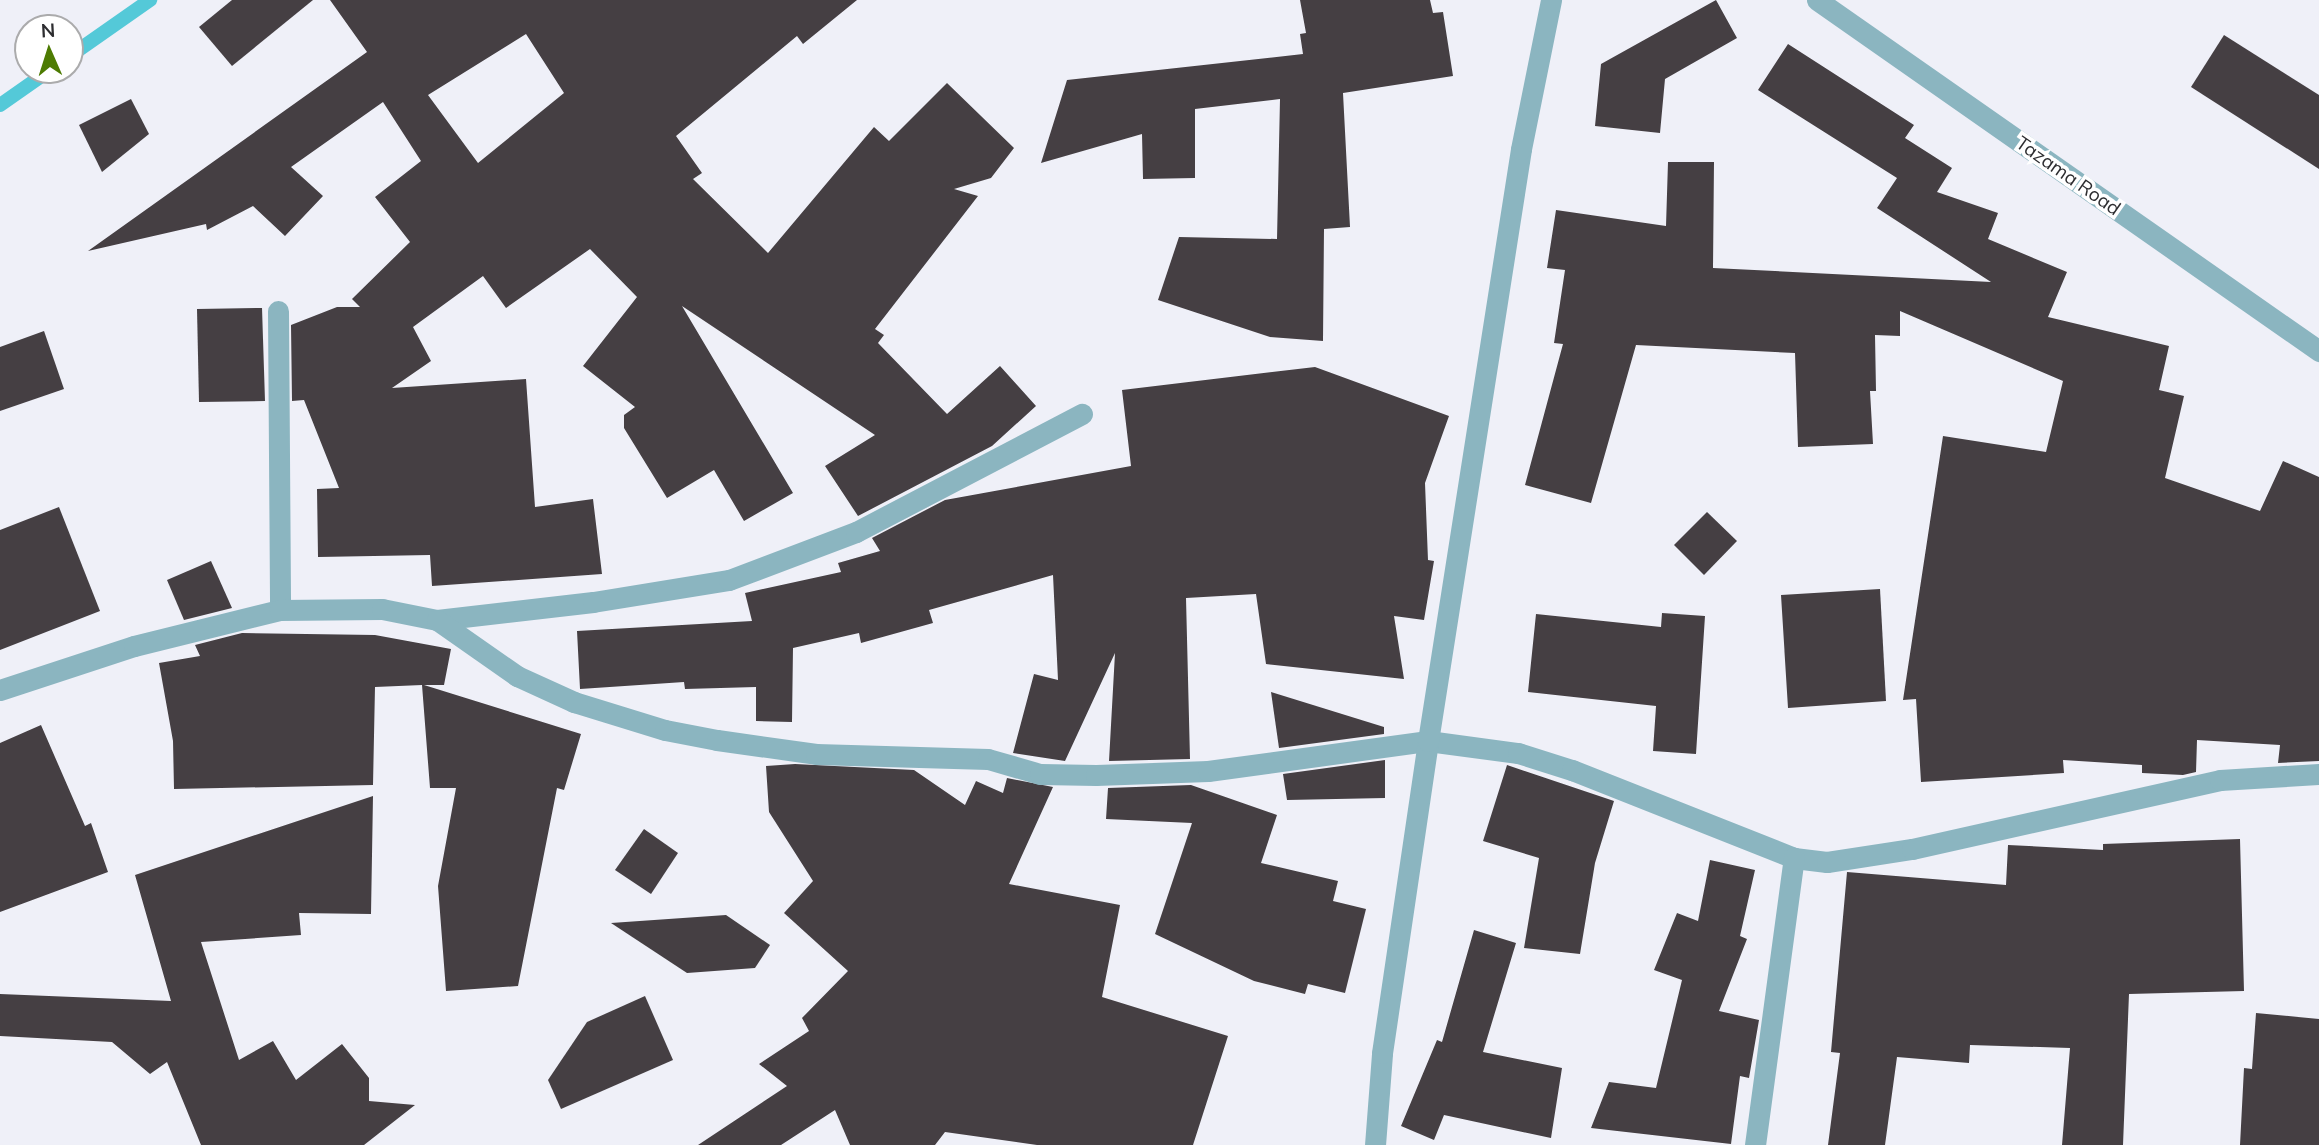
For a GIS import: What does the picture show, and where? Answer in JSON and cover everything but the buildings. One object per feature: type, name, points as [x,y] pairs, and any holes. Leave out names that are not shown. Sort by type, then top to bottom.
[{"type":"street","points":[[1375,1145],[1382,1053],[1428,741],[1521,149],[1551,0]]},
{"type":"street","name":"Tazama Road","points":[[1817,0],[2319,351]]},
{"type":"street","points":[[278,311],[280,610]]},
{"type":"street","points":[[0,690],[134,646],[280,610],[382,609],[437,620],[593,602],[729,580],[856,532],[1082,414]]},
{"type":"street","points":[[437,620],[517,676],[574,702],[665,730],[816,754],[945,755],[988,759],[1040,774],[1096,775],[1208,771],[1428,741],[1518,753],[1573,770],[1794,858],[1827,862],[1912,849],[2220,780],[2319,774]]},
{"type":"street","points":[[1755,1145],[1794,858]]},
{"type":"waterway","points":[[84,46],[150,0]]},
{"type":"waterway","points":[[0,105],[30,84]]}]
